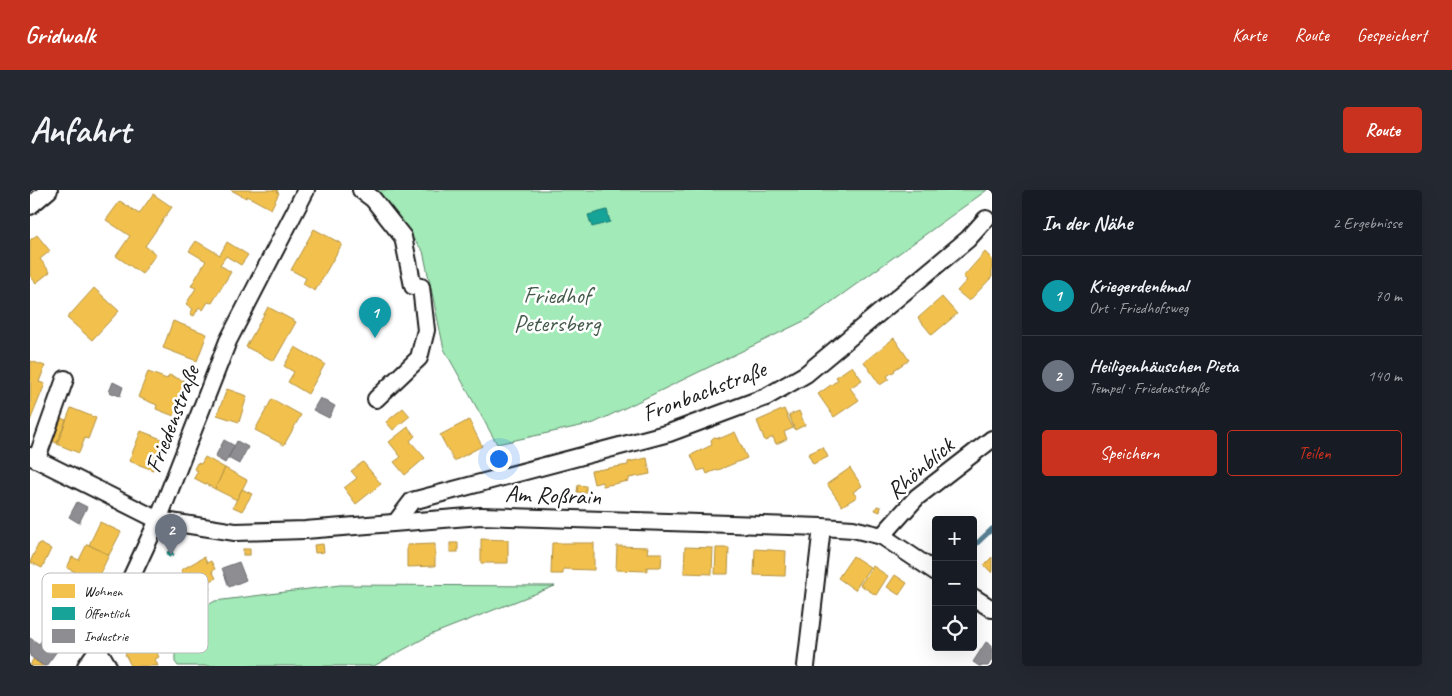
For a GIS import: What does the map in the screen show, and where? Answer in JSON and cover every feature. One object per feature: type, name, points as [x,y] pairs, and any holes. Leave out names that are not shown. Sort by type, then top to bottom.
[{"type":"street","points":[[30,206],[48,190]]},
{"type":"street","name":"Friedenstraße","points":[[133,573],[158,520],[228,341],[306,190]]},
{"type":"street","points":[[362,190],[372,199],[403,237],[413,286],[421,287],[426,330],[419,358],[376,399]]},
{"type":"street","name":"Fronbachstraße","points":[[396,522],[412,501],[669,433],[766,397],[806,374],[968,239],[986,219]]},
{"type":"street","points":[[33,457],[65,379]]},
{"type":"street","name":"Rhönblick","points":[[882,536],[917,497],[992,439]]},
{"type":"street","name":"Am Roßrain","points":[[33,457],[158,520],[235,532],[304,530],[481,516],[822,527],[853,529],[882,536],[932,569]]},
{"type":"street","points":[[806,666],[822,527]]},
{"type":"street","points":[[977,600],[992,609]]},
{"type":"street","name":"Friedenstraße","points":[[86,666],[95,653]]},
{"type":"street","points":[[100,653],[108,666]]},
{"type":"green space","name":"Friedhof Petersberg","points":[[374,190],[987,190],[808,319],[594,423],[497,444],[444,349],[423,251]]},
{"type":"green space","points":[[340,585],[555,586],[430,635],[374,666],[178,666],[175,662],[175,653],[208,653],[208,605],[215,601]]},
{"type":"building: Wohnen","points":[[231,190],[278,190],[277,192],[279,193],[271,209]]},
{"type":"building: Wohnen","points":[[153,194],[172,207],[145,246],[156,254],[142,274],[116,256],[130,236],[106,220],[120,201],[139,214]]},
{"type":"building: Wohnen","points":[[314,229],[342,244],[315,291],[303,284],[306,278],[291,270]]},
{"type":"building: Wohnen","points":[[37,235],[50,251],[40,259],[50,272],[36,283],[30,276],[30,240]]},
{"type":"building: Wohnen","points":[[196,241],[220,255],[227,242],[248,255],[241,265],[226,256],[220,265],[231,272],[212,303],[208,302],[203,310],[199,307],[194,316],[190,314],[193,309],[186,304],[196,288],[191,286],[206,261],[189,251]]},
{"type":"building: Wohnen","points":[[985,252],[992,259],[992,277],[969,301],[957,291],[967,280],[963,277]]},
{"type":"building: Wohnen","points":[[94,288],[119,311],[92,340],[67,318]]},
{"type":"building: Wohnen","points":[[942,297],[957,314],[932,335],[918,318]]},
{"type":"building: Wohnen","points":[[268,307],[296,322],[274,361],[246,347]]},
{"type":"building: Wohnen","points":[[173,321],[207,334],[197,361],[163,348]]},
{"type":"building: Wohnen","points":[[894,338],[909,360],[887,376],[889,379],[880,385],[864,362]]},
{"type":"building: Wohnen","points":[[295,347],[325,364],[308,394],[288,382],[294,372],[284,366]]},
{"type":"building: Wohnen","points":[[31,361],[45,366],[39,382],[45,384],[30,421]]},
{"type":"building: Wohnen","points":[[852,366],[862,380],[850,388],[859,400],[834,417],[818,394],[838,380],[836,377]]},
{"type":"building: Wohnen","points":[[148,372],[167,379],[169,375],[187,382],[174,416],[156,409],[157,405],[138,397]]},
{"type":"building: Wohnen","points":[[227,389],[247,396],[239,422],[217,415]]},
{"type":"building: Wohnen","points":[[272,399],[301,415],[284,445],[255,430]]},
{"type":"building: Wohnen","points":[[71,408],[96,418],[88,439],[85,438],[79,453],[57,444]]},
{"type":"building: Wohnen","points":[[403,408],[410,416],[393,430],[386,422]]},
{"type":"building: Wohnen","points":[[784,409],[793,428],[784,432],[787,439],[776,444],[773,437],[765,441],[757,421]]},
{"type":"building: Wohnen","points":[[799,411],[805,425],[795,430],[789,415]]},
{"type":"building: Wohnen","points":[[58,417],[66,420],[57,443],[49,440]]},
{"type":"building: Wohnen","points":[[469,420],[482,446],[454,461],[440,435]]},
{"type":"building: Wohnen","points":[[408,427],[415,436],[410,441],[425,458],[405,475],[394,462],[401,457],[389,442]]},
{"type":"building: Wohnen","points":[[141,431],[164,440],[153,470],[129,461]]},
{"type":"building: Wohnen","points":[[735,432],[747,458],[707,474],[705,469],[698,471],[691,455],[712,445],[711,440],[714,437],[721,438]]},
{"type":"building: Wohnen","points":[[823,447],[828,457],[813,464],[808,454]]},
{"type":"building: Wohnen","points":[[205,457],[225,468],[215,489],[194,478],[198,471],[194,469],[197,463],[201,464]]},
{"type":"building: Wohnen","points":[[647,458],[650,474],[629,478],[629,481],[603,486],[602,482],[594,484],[591,471],[628,465],[628,462]]},
{"type":"building: Wohnen","points":[[363,462],[381,484],[356,504],[344,488],[357,478],[351,471]]},
{"type":"building: Wohnen","points":[[225,468],[247,480],[237,500],[215,489]]},
{"type":"building: Wohnen","points":[[850,468],[862,486],[853,492],[857,497],[842,506],[827,484]]},
{"type":"building: Wohnen","points":[[578,485],[586,486],[586,493],[577,492]]},
{"type":"building: Wohnen","points":[[242,489],[252,494],[242,511],[233,507]]},
{"type":"building: Wohnen","points":[[877,506],[881,507],[880,512],[875,510]]},
{"type":"building: Wohnen","points":[[100,522],[121,532],[109,555],[89,545]]},
{"type":"building: Wohnen","points":[[481,539],[508,540],[508,563],[481,563]]},
{"type":"building: Wohnen","points":[[39,543],[51,549],[42,568],[30,562]]},
{"type":"building: Wohnen","points":[[450,543],[458,543],[458,552],[450,552]]},
{"type":"building: Wohnen","points":[[552,543],[594,543],[594,570],[563,569],[563,574],[551,574]]},
{"type":"building: Wohnen","points":[[87,544],[109,555],[100,573],[77,573],[67,568],[72,557],[79,560]]},
{"type":"building: Wohnen","points":[[323,544],[324,552],[315,553],[314,545]]},
{"type":"building: Wohnen","points":[[435,544],[435,566],[407,567],[407,545]]},
{"type":"building: Wohnen","points":[[617,546],[648,547],[647,553],[662,553],[661,567],[647,567],[647,571],[616,570]]},
{"type":"building: Wohnen","points":[[685,547],[713,548],[712,574],[684,573]]},
{"type":"building: Wohnen","points":[[716,548],[729,548],[728,574],[715,574]]},
{"type":"building: Wohnen","points":[[243,549],[250,549],[250,555],[243,555]]},
{"type":"building: Wohnen","points":[[755,549],[786,551],[785,576],[754,575]]},
{"type":"building: Wohnen","points":[[853,556],[870,567],[855,590],[838,578]]},
{"type":"building: Wohnen","points":[[204,557],[207,563],[211,561],[215,569],[212,571],[216,578],[208,583],[208,573],[183,573],[181,570]]},
{"type":"building: Wohnen","points":[[992,557],[992,573],[984,565]]},
{"type":"building: Wohnen","points":[[873,566],[888,576],[876,595],[860,585]]},
{"type":"building: Wohnen","points":[[895,575],[907,583],[899,595],[887,587]]},
{"type":"building: Wohnen","points":[[157,653],[159,657],[155,659],[158,666],[131,666],[125,654]]},
{"type":"building: Wohnen","points":[[33,659],[43,666],[30,666]]},
{"type":"building: Öffentlich","points":[[607,210],[610,222],[592,227],[588,215]]},
{"type":"building: Öffentlich","points":[[171,550],[174,555],[169,557],[167,552]]},
{"type":"building: Industrie","points":[[113,382],[123,387],[120,396],[109,392]]},
{"type":"building: Industrie","points":[[320,398],[335,406],[329,418],[313,410]]},
{"type":"building: Industrie","points":[[224,440],[235,446],[225,463],[215,457]]},
{"type":"building: Industrie","points":[[237,441],[248,447],[239,464],[228,458]]},
{"type":"building: Industrie","points":[[77,502],[87,507],[79,523],[69,517]]},
{"type":"building: Industrie","points":[[239,562],[246,580],[229,587],[222,568]]},
{"type":"building: Industrie","points":[[30,638],[39,644],[42,640],[42,653],[56,653],[46,666],[30,656]]},
{"type":"building: Industrie","points":[[986,642],[992,646],[992,659],[988,666],[979,666],[973,662]]},
{"type":"waterway","points":[[977,543],[992,529]]},
{"type":"place","name":"Kriegerdenkmal","points":[[375,338]]},
{"type":"place","name":"Heiligenhäuschen Pieta","points":[[171,555]]}]
